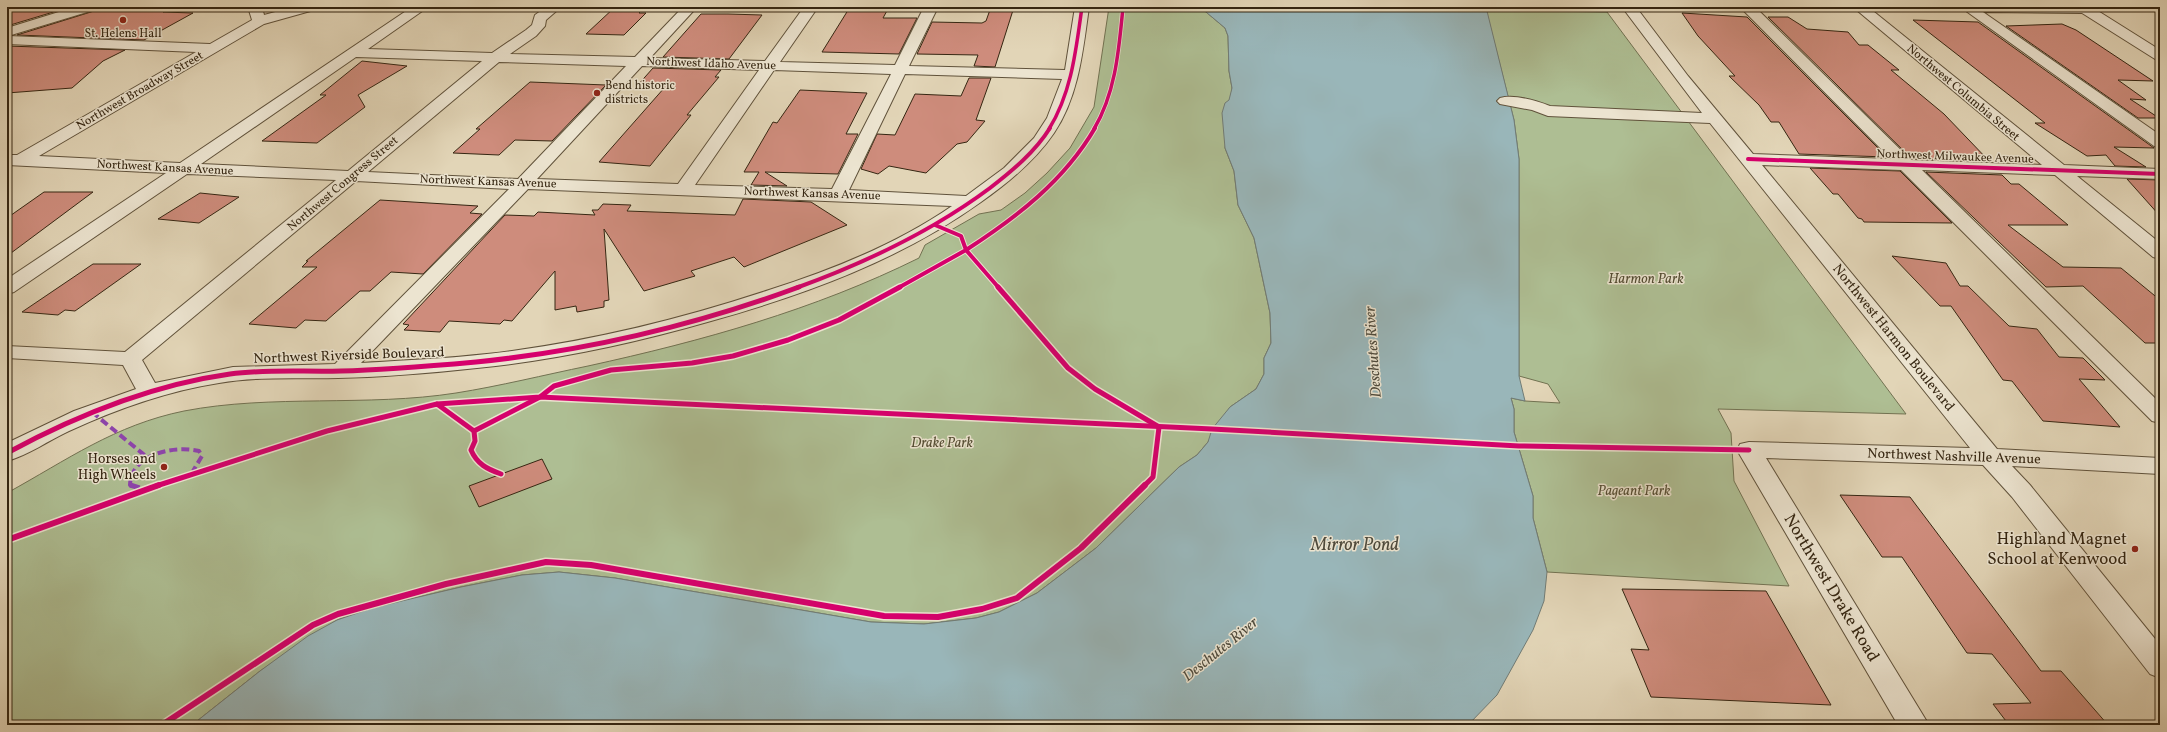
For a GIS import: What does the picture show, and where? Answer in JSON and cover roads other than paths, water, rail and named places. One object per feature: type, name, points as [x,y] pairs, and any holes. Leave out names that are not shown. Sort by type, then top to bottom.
[{"type":"street","points":[[7,32],[88,7]]},
{"type":"street","name":"Northwest Broadway Street","points":[[11,163],[215,48],[257,14],[309,7]]},
{"type":"street","points":[[7,288],[185,169],[421,7]]},
{"type":"street","name":"Northwest Congress Street","points":[[130,360],[496,57],[531,33],[540,18],[554,7]]},
{"type":"street","points":[[342,370],[523,184],[690,7]]},
{"type":"street","points":[[683,189],[811,7]]},
{"type":"street","points":[[838,195],[931,7]]},
{"type":"street","name":"Northwest Riverside Boulevard","points":[[7,453],[92,412],[149,392],[218,375],[258,371],[342,370],[445,365],[537,353],[625,337],[696,319],[761,300],[879,255],[935,225],[970,202],[1021,164],[1044,136],[1064,101],[1082,7]]},
{"type":"street","name":"Northwest Harmon Boulevard","points":[[1628,7],[1714,118],[1990,457],[2021,491],[2160,666]]},
{"type":"street","points":[[1747,7],[2160,416]]},
{"type":"street","name":"Northwest Columbia Street","points":[[1860,7],[2160,254]]},
{"type":"street","points":[[1920,7],[2089,8],[2160,56]]},
{"type":"street","points":[[1969,8],[2160,143]]},
{"type":"street","points":[[7,40],[215,48]]},
{"type":"street","name":"Northwest Idaho Avenue","points":[[352,53],[1070,75]]},
{"type":"street","points":[[1505,101],[1536,106],[1548,111],[1714,118]]},
{"type":"street","name":"Northwest Milwaukee Avenue","points":[[1748,159],[2160,174]]},
{"type":"street","name":"Northwest Kansas Avenue","points":[[11,163],[838,195],[970,202]]},
{"type":"street","points":[[7,352],[130,360],[149,392]]},
{"type":"street","name":"Northwest Nashville Avenue","points":[[1749,450],[1990,457],[2160,466]]},
{"type":"street","name":"Northwest Drake Road","points":[[1749,450],[1914,725]]},
{"type":"water","name":"Mirror Pond","points":[[1200,7],[1486,7],[1514,120],[1519,159],[1519,376],[1525,401],[1511,398],[1514,409],[1514,432],[1533,496],[1533,518],[1547,572],[1544,601],[1533,630],[1497,695],[1468,725],[192,725],[260,671],[308,636],[337,620],[372,608],[461,587],[522,575],[559,572],[615,578],[871,622],[924,624],[976,618],[999,612],[1037,593],[1096,548],[1179,467],[1197,455],[1208,442],[1212,429],[1230,407],[1256,389],[1264,374],[1264,358],[1271,343],[1270,313],[1254,238],[1238,205],[1234,171],[1225,148],[1222,113],[1225,103],[1229,100],[1232,88],[1229,71],[1228,36],[1225,28]]},
{"type":"place","name":"St. Helens Hall","points":[[123,20]]},
{"type":"place","name":"Bend historic districts","points":[[597,93]]},
{"type":"place","name":"Horses and High Wheels","points":[[164,467]]},
{"type":"place","name":"Highland Magnet School at Kenwood","points":[[2135,549]]},
{"type":"park label","name":"Harmon Park","points":[[1646,279]]},
{"type":"park label","name":"Drake Park","points":[[942,443]]},
{"type":"park label","name":"Pageant Park","points":[[1634,491]]},
{"type":"water label","name":"Deschutes River","points":[[1374,352]]},
{"type":"water label","name":"Deschutes River","points":[[1221,650]]}]
